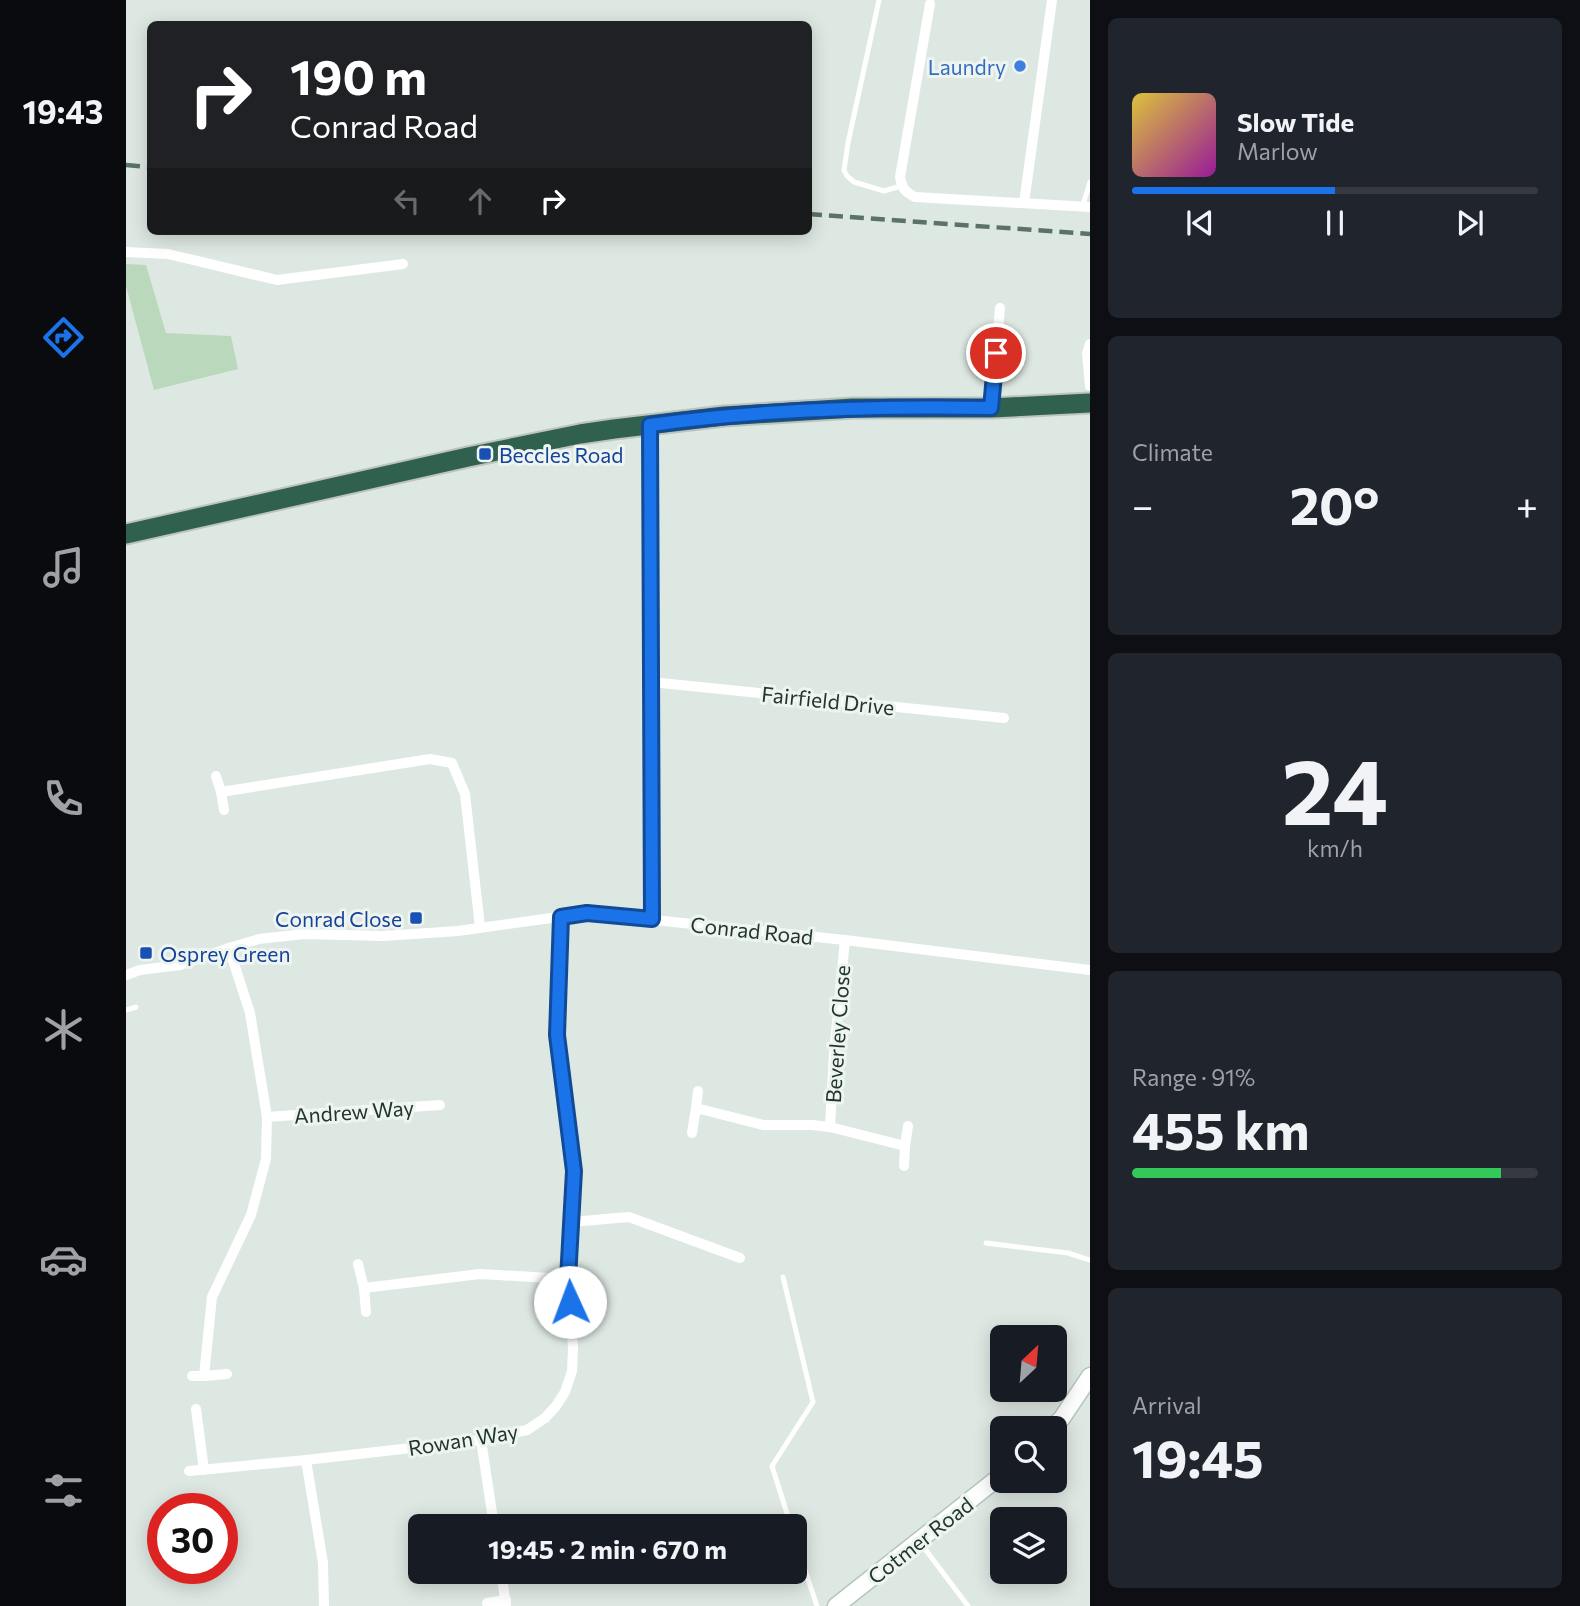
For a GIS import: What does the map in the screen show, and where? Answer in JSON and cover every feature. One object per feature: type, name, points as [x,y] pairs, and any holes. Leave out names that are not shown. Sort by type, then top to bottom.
[{"type":"highway","points":[[126,534],[580,434],[724,416],[853,408],[991,408],[1090,402]]},
{"type":"street","points":[[1024,203],[1052,0]]},
{"type":"street","points":[[931,2],[900,177],[901,186],[906,193],[915,197],[1086,207]]},
{"type":"street","points":[[126,252],[168,254],[277,279],[403,264]]},
{"type":"street","points":[[991,408],[1000,307]]},
{"type":"street","points":[[1090,344],[1087,353],[1090,386]]},
{"type":"street","points":[[650,425],[652,919]]},
{"type":"street","name":"Fairfield Drive","points":[[651,682],[1004,718]]},
{"type":"street","points":[[220,792],[430,759],[452,763],[465,794],[480,927]]},
{"type":"street","points":[[216,776],[224,810]]},
{"type":"street","name":"Conrad Road","points":[[126,975],[141,970],[180,965],[259,939],[304,934],[383,936],[458,931],[587,913],[845,940],[1090,970]]},
{"type":"street","name":"Rowan Way","points":[[189,1471],[481,1440],[527,1430],[545,1418],[556,1406],[565,1392],[572,1371],[573,1348],[568,1279],[573,1159],[557,1035],[561,917]]},
{"type":"street","name":"Beverley Close","points":[[830,1127],[845,940]]},
{"type":"street","points":[[227,1374],[198,1376],[212,1297],[251,1215],[266,1158],[267,1117],[250,1013],[229,947]]},
{"type":"street","points":[[692,1133],[698,1091]]},
{"type":"street","name":"Andrew Way","points":[[267,1117],[440,1105]]},
{"type":"street","name":"Beverley Close","points":[[696,1108],[763,1125],[830,1127],[905,1146]]},
{"type":"street","points":[[904,1166],[908,1126]]},
{"type":"street","points":[[571,1222],[629,1217],[740,1258]]},
{"type":"street","points":[[358,1264],[366,1312]]},
{"type":"street","points":[[364,1288],[480,1274],[568,1279]]},
{"type":"street","points":[[1063,1416],[1090,1376]]},
{"type":"street","points":[[196,1409],[204,1469]]},
{"type":"street","points":[[481,1440],[492,1514]]},
{"type":"street","points":[[306,1460],[323,1563],[324,1606]]},
{"type":"street","name":"Cotmer Road","points":[[836,1606],[990,1484]]},
{"type":"street","points":[[486,1603],[506,1603],[503,1584]]},
{"type":"lane","points":[[879,0],[844,170],[854,182],[884,191],[901,186]]},
{"type":"lane","points":[[1086,207],[1090,182]]},
{"type":"lane","points":[[126,1010],[136,1007]]},
{"type":"lane","points":[[986,1243],[1068,1253],[1090,1260]]},
{"type":"lane","points":[[783,1277],[813,1402],[772,1466],[787,1514]]},
{"type":"lane","points":[[919,1541],[968,1606]]},
{"type":"lane","points":[[807,1576],[817,1606]]},
{"type":"green space","points":[[126,264],[146,265],[166,333],[231,336],[238,369],[154,390],[126,286]]},
{"type":"railway","points":[[126,165],[147,167]]},
{"type":"railway","points":[[812,214],[1090,234]]},
{"type":"place","name":"Laundry","points":[[1020,66]]},
{"type":"place","name":"Beccles Road","points":[[485,454]]},
{"type":"place","name":"Conrad Close","points":[[416,918]]},
{"type":"place","name":"Osprey Green","points":[[146,953]]},
{"type":"route","points":[[570,1302],[568,1279],[574,1171],[557,1035],[561,917],[587,913],[652,919],[650,425],[724,416],[853,408],[991,408],[996,353]]}]
